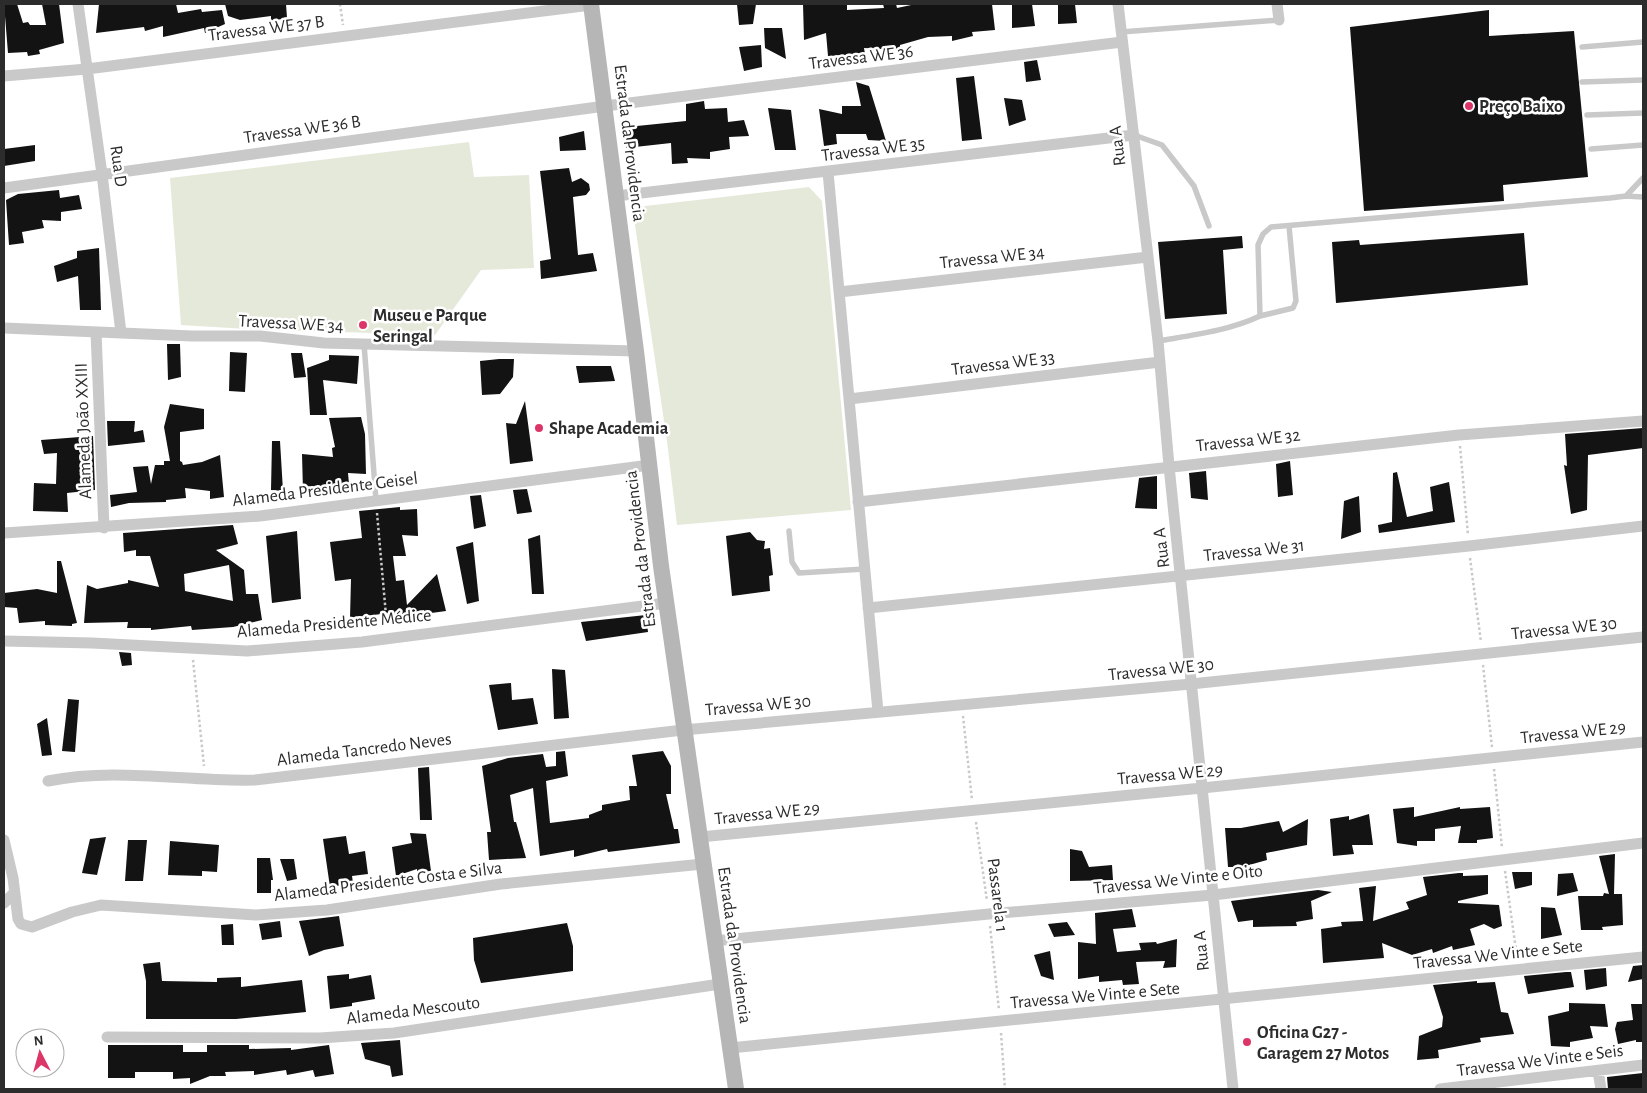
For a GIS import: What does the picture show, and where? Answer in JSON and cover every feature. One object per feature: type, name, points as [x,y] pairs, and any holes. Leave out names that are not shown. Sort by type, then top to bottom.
[{"type":"main road","name":"Estrada da Providencia","points":[[591,5],[636,351],[682,730],[700,837],[736,1089]]},
{"type":"street","name":"Rua D","points":[[78,4],[102,174],[121,333]]},
{"type":"street","name":"Rua A","points":[[1118,4],[1158,341],[1169,466],[1182,574],[1191,684],[1233,1089]]},
{"type":"street","points":[[1277,4],[1279,20]]},
{"type":"street","name":"Travessa WE 37 B","points":[[4,76],[87,69],[591,5]]},
{"type":"street","name":"Travessa WE 36","points":[[605,106],[1121,37]]},
{"type":"street","name":"Travessa WE 36 B","points":[[4,188],[605,106]]},
{"type":"street","name":"Travessa WE 35","points":[[616,196],[1134,135]]},
{"type":"street","points":[[828,172],[878,712]]},
{"type":"street","name":"Travessa WE 34","points":[[839,292],[1148,257]]},
{"type":"street","name":"Travessa WE 34","points":[[4,328],[260,336],[364,344],[636,351]]},
{"type":"street","name":"Alameda João XXIII","points":[[96,332],[104,528]]},
{"type":"street","name":"Travessa WE 33","points":[[849,399],[1160,362]]},
{"type":"street","name":"Travessa WE 32","points":[[858,502],[1459,435],[1643,421]]},
{"type":"street","name":"Alameda Presidente Geisel","points":[[4,533],[104,528],[260,516],[650,465]]},
{"type":"street","name":"Travessa We 31","points":[[868,608],[1182,574],[1469,546],[1643,526]]},
{"type":"street","name":"Alameda Presidente Médice","points":[[4,642],[92,643],[247,651],[388,638],[666,603]]},
{"type":"street","name":"Travessa WE 30","points":[[682,730],[1191,684],[1643,637]]},
{"type":"street","name":"Alameda Tancredo Neves","points":[[48,781],[76,776],[106,774],[206,780],[256,780],[682,730]]},
{"type":"street","name":"Travessa WE 29","points":[[700,837],[1202,788],[1643,742]]},
{"type":"street","points":[[4,840],[13,878],[14,893],[4,903]]},
{"type":"street","name":"Travessa We Vinte e Oito","points":[[714,942],[989,914],[1213,895],[1503,858],[1643,843]]},
{"type":"street","name":"Alameda Presidente Costa e Silva","points":[[14,893],[18,919],[21,924],[32,927],[72,912],[101,906],[256,915],[328,910],[501,884],[703,864]]},
{"type":"street","name":"Travessa We Vinte e Sete","points":[[730,1048],[1643,957]]},
{"type":"street","name":"Alameda Mescouto","points":[[107,1037],[320,1038],[394,1033],[720,984]]},
{"type":"street","name":"Travessa We Vinte e Seis","points":[[1440,1089],[1643,1065]]},
{"type":"street","points":[[1598,1071],[1601,1089]]},
{"type":"lane","points":[[1121,37],[1279,20]]},
{"type":"lane","points":[[1582,47],[1643,42]]},
{"type":"lane","points":[[1582,82],[1643,80]]},
{"type":"lane","points":[[1587,115],[1643,112]]},
{"type":"lane","points":[[1134,135],[1153,141],[1168,152],[1194,186],[1209,226]]},
{"type":"lane","points":[[1591,149],[1643,145]]},
{"type":"lane","points":[[1626,196],[1643,178]]},
{"type":"lane","points":[[1260,316],[1258,245],[1263,234],[1271,227],[1626,196],[1643,197]]},
{"type":"lane","points":[[1158,341],[1198,335],[1243,324],[1260,316],[1287,311],[1293,308],[1296,301],[1288,226]]},
{"type":"lane","points":[[364,344],[376,500]]},
{"type":"lane","points":[[789,531],[792,562],[799,573],[864,569]]},
{"type":"path","points":[[340,4],[344,36]]},
{"type":"path","points":[[376,500],[388,638]]},
{"type":"path","points":[[191,648],[206,780]]},
{"type":"path","name":"Passarela 1","points":[[962,705],[974,810],[989,914],[1005,1089]]},
{"type":"path","points":[[1503,858],[1519,970]]},
{"type":"shaded area","points":[[469,142],[474,177],[529,175],[534,268],[481,270],[435,335],[181,325],[170,178]]},
{"type":"shaded area","points":[[809,187],[822,201],[851,510],[677,525],[667,441],[634,218],[645,206]]},
{"type":"building","points":[[4,4],[17,4],[23,23],[46,25],[42,4],[59,4],[64,43],[39,50],[40,54],[28,56],[27,52],[8,53]]},
{"type":"building","points":[[99,4],[176,4],[178,13],[201,9],[202,12],[222,10],[225,24],[205,33],[204,28],[163,37],[163,26],[145,31],[144,27],[96,33]]},
{"type":"building","points":[[225,4],[286,4],[287,18],[271,21],[271,16],[240,20],[228,16]]},
{"type":"building","points":[[737,4],[756,4],[753,24],[739,25]]},
{"type":"building","points":[[803,4],[847,4],[847,10],[884,8],[883,4],[896,4],[897,8],[916,4],[992,4],[995,30],[972,32],[973,36],[952,41],[952,36],[928,37],[900,45],[900,50],[864,48],[865,54],[828,56],[826,33],[804,40]]},
{"type":"building","points":[[1012,4],[1032,4],[1035,26],[1012,28]]},
{"type":"building","points":[[1058,4],[1075,4],[1077,23],[1058,24]]},
{"type":"building","name":"Preço Baixo","points":[[1489,10],[1489,36],[1574,31],[1588,177],[1503,185],[1504,201],[1364,211],[1350,27]]},
{"type":"building","points":[[764,28],[782,28],[786,59],[765,48]]},
{"type":"building","points":[[761,45],[762,67],[744,71],[739,47]]},
{"type":"building","points":[[1037,60],[1041,80],[1026,82],[1024,62]]},
{"type":"building","points":[[974,76],[982,139],[962,141],[956,78]]},
{"type":"building","points":[[856,82],[869,86],[886,141],[868,140],[866,134],[836,134],[837,144],[824,146],[819,109],[842,114],[842,106],[861,106]]},
{"type":"building","points":[[1004,98],[1022,100],[1026,120],[1009,126]]},
{"type":"building","points":[[704,101],[705,109],[727,108],[728,122],[744,120],[749,136],[729,137],[730,149],[710,152],[710,159],[687,158],[688,163],[672,164],[671,143],[626,148],[627,127],[686,121],[686,104]]},
{"type":"building","points":[[768,108],[791,110],[796,150],[775,150]]},
{"type":"building","points":[[584,131],[586,150],[560,151],[559,137]]},
{"type":"building","points":[[35,145],[35,161],[4,166],[4,149]]},
{"type":"building","points":[[569,168],[572,182],[581,178],[589,184],[590,190],[586,195],[573,197],[578,255],[593,253],[597,271],[541,279],[540,261],[551,259],[540,171]]},
{"type":"building","points":[[59,190],[60,198],[79,195],[82,209],[61,212],[61,221],[42,220],[44,228],[22,232],[24,243],[9,245],[6,200],[18,194]]},
{"type":"building","points":[[1524,233],[1528,285],[1336,303],[1332,242],[1359,240],[1360,245]]},
{"type":"building","points":[[1242,236],[1243,248],[1223,250],[1227,314],[1165,319],[1158,242]]},
{"type":"building","points":[[99,248],[101,310],[80,310],[78,276],[57,282],[54,266],[77,258],[77,251]]},
{"type":"building","points":[[167,344],[180,344],[181,377],[168,380]]},
{"type":"building","points":[[230,352],[247,353],[245,392],[229,391]]},
{"type":"building","points":[[291,353],[302,353],[306,377],[294,378]]},
{"type":"building","points":[[329,355],[359,356],[357,384],[323,380],[327,415],[310,415],[307,368],[329,360]]},
{"type":"building","points":[[514,359],[513,377],[500,394],[482,395],[480,361]]},
{"type":"building","points":[[576,366],[611,366],[615,381],[579,383]]},
{"type":"building","points":[[525,401],[533,461],[510,464],[506,423],[516,424]]},
{"type":"building","points":[[170,404],[204,409],[204,429],[180,432],[180,461],[183,465],[202,462],[220,455],[224,497],[210,499],[210,491],[185,488],[186,498],[166,500],[166,502],[129,503],[111,507],[110,495],[137,492],[133,467],[148,466],[151,484],[155,465],[164,465],[164,461],[170,461],[164,427]]},
{"type":"building","points":[[361,417],[365,434],[366,474],[348,473],[349,484],[303,491],[302,454],[333,457],[332,448],[335,447],[329,418]]},
{"type":"building","points":[[107,421],[135,421],[134,432],[143,430],[145,442],[108,446]]},
{"type":"building","points":[[1643,428],[1643,448],[1588,455],[1587,510],[1571,514],[1564,465],[1567,466],[1565,434]]},
{"type":"building","points":[[93,436],[95,490],[67,493],[68,512],[33,511],[34,483],[56,484],[57,453],[44,454],[41,440]]},
{"type":"building","points":[[272,441],[280,441],[283,491],[271,490]]},
{"type":"building","points":[[1290,461],[1293,495],[1278,497],[1276,464]]},
{"type":"building","points":[[1206,471],[1208,500],[1191,498],[1189,473]]},
{"type":"building","points":[[1397,472],[1407,517],[1433,511],[1430,487],[1449,482],[1455,522],[1379,533],[1378,525],[1392,522],[1393,473]]},
{"type":"building","points":[[1157,476],[1157,509],[1135,508],[1139,478]]},
{"type":"building","points":[[527,489],[532,512],[517,514],[513,490]]},
{"type":"building","points":[[481,495],[486,526],[474,529],[470,496]]},
{"type":"building","points":[[1359,496],[1361,532],[1341,539],[1344,501]]},
{"type":"building","points":[[400,507],[400,510],[417,509],[418,536],[402,535],[406,556],[393,556],[396,581],[404,580],[407,605],[437,574],[446,611],[424,614],[424,610],[389,617],[389,613],[350,618],[351,579],[335,581],[330,542],[362,538],[359,511]]},
{"type":"building","points":[[233,525],[238,544],[216,550],[244,570],[246,594],[258,594],[262,620],[233,627],[192,630],[191,626],[151,630],[151,628],[127,628],[128,622],[84,623],[87,585],[97,589],[128,583],[128,580],[159,587],[150,556],[136,556],[136,550],[124,552],[123,533]],"holes":[[[229,565],[233,601],[185,591],[184,574]]]},
{"type":"building","points":[[297,531],[301,599],[272,603],[266,536]]},
{"type":"building","points":[[750,532],[757,540],[765,541],[764,549],[770,548],[773,575],[769,576],[770,591],[732,596],[726,536]]},
{"type":"building","points":[[540,535],[544,594],[532,594],[528,539]]},
{"type":"building","points":[[473,542],[479,601],[467,604],[456,547]]},
{"type":"building","points":[[57,561],[61,561],[77,623],[72,624],[72,626],[45,625],[45,621],[19,623],[17,608],[4,607],[4,593],[37,589],[57,593]]},
{"type":"building","points":[[646,615],[648,632],[586,641],[581,622]]},
{"type":"building","points":[[119,652],[131,653],[132,665],[122,666]]},
{"type":"building","points":[[552,669],[565,670],[569,718],[554,719]]},
{"type":"building","points":[[511,683],[512,700],[533,698],[538,724],[498,730],[489,685]]},
{"type":"building","points":[[68,699],[79,700],[75,752],[62,751]]},
{"type":"building","points":[[47,718],[52,755],[42,756],[37,724]]},
{"type":"building","points":[[565,751],[568,776],[546,781],[550,823],[589,818],[589,815],[602,810],[602,805],[630,800],[629,786],[637,786],[632,755],[663,751],[671,766],[671,794],[666,794],[674,829],[678,829],[680,843],[608,852],[607,849],[574,857],[574,850],[540,856],[533,788],[510,795],[514,822],[516,822],[526,858],[489,860],[487,832],[491,832],[482,766],[508,758],[543,754],[546,767],[556,766],[556,752]]},
{"type":"building","points":[[429,767],[432,820],[420,820],[418,768]]},
{"type":"building","points":[[1414,807],[1414,817],[1460,807],[1460,809],[1490,807],[1493,838],[1477,840],[1477,843],[1458,843],[1461,826],[1435,829],[1435,841],[1417,841],[1417,846],[1397,843],[1393,809]]},
{"type":"building","points":[[1369,814],[1373,845],[1352,845],[1354,854],[1333,856],[1330,819],[1349,816],[1349,820]]},
{"type":"building","points":[[1308,819],[1307,845],[1266,853],[1267,860],[1242,867],[1228,867],[1225,828],[1241,828],[1279,821],[1283,832]]},
{"type":"building","points":[[410,833],[426,834],[431,871],[417,873],[417,869],[396,876],[392,847],[412,843]]},
{"type":"building","points":[[346,836],[349,854],[365,851],[368,874],[352,876],[353,883],[330,887],[323,839]]},
{"type":"building","points":[[106,837],[97,875],[82,873],[90,839]]},
{"type":"building","points":[[128,840],[147,840],[143,881],[125,881]]},
{"type":"building","points":[[170,841],[219,845],[217,872],[202,871],[202,876],[168,875]]},
{"type":"building","points":[[1070,849],[1082,851],[1089,867],[1112,865],[1113,880],[1070,881]]},
{"type":"building","points":[[1615,854],[1614,894],[1622,894],[1623,925],[1602,927],[1603,930],[1581,930],[1578,896],[1603,896],[1604,893],[1609,894],[1599,856]]},
{"type":"building","points":[[257,858],[270,858],[273,880],[271,880],[271,893],[257,893]]},
{"type":"building","points":[[280,859],[294,859],[297,879],[287,881]]},
{"type":"building","points":[[1512,872],[1532,872],[1532,885],[1515,889]]},
{"type":"building","points":[[1463,873],[1463,876],[1488,875],[1488,894],[1458,901],[1458,903],[1499,905],[1502,926],[1494,929],[1484,924],[1470,929],[1475,945],[1453,950],[1452,946],[1433,953],[1432,949],[1412,955],[1382,943],[1384,958],[1323,963],[1321,929],[1342,926],[1341,922],[1363,921],[1359,888],[1376,886],[1373,921],[1409,909],[1406,902],[1427,895],[1423,877]]},
{"type":"building","points":[[1573,873],[1578,891],[1557,896],[1558,874]]},
{"type":"building","points":[[1318,890],[1332,892],[1311,901],[1313,919],[1296,922],[1297,926],[1253,927],[1253,920],[1238,922],[1231,901]]},
{"type":"building","points":[[1541,907],[1555,908],[1562,935],[1541,939]]},
{"type":"building","points":[[1132,909],[1136,927],[1113,929],[1117,952],[1141,950],[1139,943],[1156,942],[1157,944],[1177,939],[1176,967],[1163,968],[1165,961],[1136,962],[1139,984],[1123,985],[1122,980],[1099,982],[1099,976],[1078,979],[1078,942],[1096,944],[1095,913]]},
{"type":"building","points":[[339,916],[344,946],[324,950],[309,956],[299,921]]},
{"type":"building","points":[[280,921],[282,937],[262,940],[259,924]]},
{"type":"building","points":[[1067,922],[1075,935],[1054,937],[1048,924]]},
{"type":"building","points":[[567,923],[573,946],[573,971],[481,983],[474,960],[473,938]]},
{"type":"building","points":[[233,924],[234,945],[222,945],[221,925]]},
{"type":"building","points":[[1050,951],[1054,980],[1041,976],[1034,955]]},
{"type":"building","points":[[160,962],[162,981],[217,982],[217,978],[241,977],[241,987],[302,980],[306,1012],[236,1019],[146,1019],[146,981],[143,964]]},
{"type":"building","points":[[1643,965],[1643,979],[1628,982],[1633,966]]},
{"type":"building","points":[[1606,968],[1607,986],[1586,990],[1584,970]]},
{"type":"building","points":[[1571,972],[1574,987],[1528,994],[1524,976]]},
{"type":"building","points":[[349,974],[349,979],[371,975],[375,999],[352,1003],[352,1006],[330,1009],[327,976]]},
{"type":"building","points":[[1477,981],[1477,983],[1495,982],[1501,1012],[1508,1013],[1514,1034],[1480,1038],[1481,1042],[1438,1050],[1439,1058],[1417,1060],[1419,1036],[1442,1027],[1443,1017],[1433,985]]},
{"type":"building","points":[[1569,1003],[1605,1004],[1608,1027],[1590,1026],[1593,1038],[1570,1042],[1570,1047],[1551,1046],[1548,1016],[1569,1011]]},
{"type":"building","points":[[1631,1004],[1643,1004],[1643,1042],[1636,1042],[1636,1040],[1618,1044],[1615,1029],[1617,1022],[1633,1020]]},
{"type":"building","points":[[400,1040],[403,1075],[392,1077],[390,1066],[365,1059],[361,1043]]},
{"type":"building","points":[[108,1045],[183,1045],[183,1052],[207,1052],[207,1045],[249,1045],[249,1049],[291,1048],[291,1050],[329,1045],[334,1074],[315,1077],[313,1070],[287,1075],[286,1070],[254,1075],[254,1071],[225,1072],[226,1076],[210,1076],[190,1084],[190,1078],[173,1079],[173,1072],[135,1072],[135,1078],[108,1078]]},
{"type":"building","points":[[1643,1073],[1643,1089],[1608,1089],[1607,1077]]},
{"type":"place","name":"Preço Baixo","points":[[1469,106]]},
{"type":"place","name":"Museu e Parque Seringal","points":[[363,325]]},
{"type":"place","name":"Shape Academia","points":[[539,428]]},
{"type":"place","name":"Oficina G27 - Garagem 27 Motos","points":[[1247,1042]]}]
